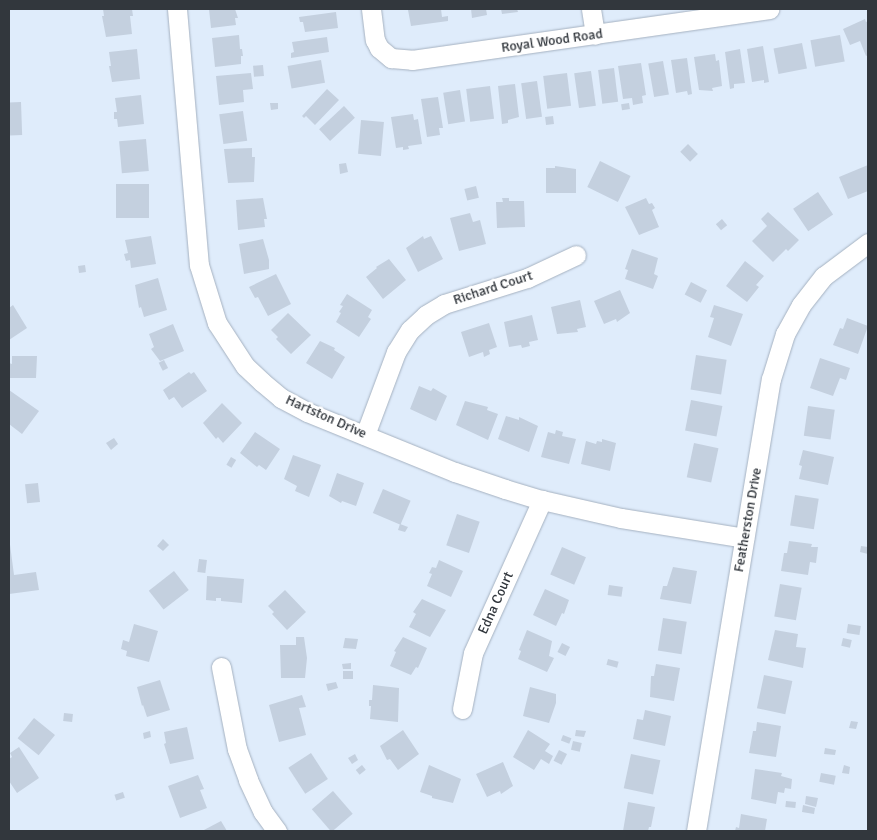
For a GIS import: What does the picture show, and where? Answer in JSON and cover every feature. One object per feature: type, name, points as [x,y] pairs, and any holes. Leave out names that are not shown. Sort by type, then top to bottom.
[{"type":"street","name":"Hartston Drive","points":[[177,9],[199,265],[217,323],[245,366],[281,398],[307,412],[455,472],[542,500],[646,523],[744,538]]},
{"type":"street","name":"Royal Wood Road","points":[[370,9],[375,40],[379,48],[391,58],[412,60],[769,9]]},
{"type":"street","points":[[591,9],[595,35]]},
{"type":"street","name":"Featherston Drive","points":[[696,831],[771,379],[785,334],[801,304],[824,276],[868,243]]},
{"type":"street","name":"Richard Court","points":[[365,435],[396,352],[410,330],[426,315],[444,304],[527,278],[576,255]]},
{"type":"street","name":"Edna Court","points":[[462,709],[473,653],[542,500]]},
{"type":"street","points":[[221,667],[235,741],[248,780],[263,812],[276,831]]},
{"type":"building","points":[[103,9],[132,9],[133,16],[130,16],[132,34],[106,37],[102,16],[104,16]]},
{"type":"building","points":[[209,9],[235,9],[238,18],[235,18],[236,25],[211,28]]},
{"type":"building","points":[[441,9],[442,17],[448,16],[448,21],[411,26],[408,10]]},
{"type":"building","points":[[471,9],[486,9],[487,15],[472,18]]},
{"type":"building","points":[[501,9],[517,9],[518,12],[502,14]]},
{"type":"building","points":[[336,12],[338,28],[305,32],[303,22],[300,22],[299,17]]},
{"type":"building","points":[[865,19],[866,22],[868,21],[868,55],[866,56],[860,41],[850,45],[843,29]]},
{"type":"building","points":[[239,35],[240,49],[242,49],[243,56],[241,56],[241,64],[215,67],[212,38]]},
{"type":"building","points":[[840,35],[845,62],[815,67],[810,40]]},
{"type":"building","points":[[327,37],[329,52],[291,58],[291,53],[294,52],[292,42]]},
{"type":"building","points":[[802,43],[807,69],[778,74],[774,49]]},
{"type":"building","points":[[763,46],[769,82],[764,83],[764,80],[752,82],[747,49]]},
{"type":"building","points":[[137,49],[140,79],[112,82],[109,52]]},
{"type":"building","points":[[740,49],[745,83],[734,84],[734,88],[730,89],[725,52]]},
{"type":"building","points":[[715,54],[716,61],[719,60],[722,86],[712,88],[713,91],[699,90],[694,57]]},
{"type":"building","points":[[687,58],[692,94],[688,95],[687,91],[676,93],[671,60]]},
{"type":"building","points":[[321,60],[325,83],[292,89],[288,66]]},
{"type":"building","points":[[663,61],[669,94],[654,97],[648,64]]},
{"type":"building","points":[[641,63],[646,95],[642,96],[643,103],[633,105],[632,98],[623,99],[618,66]]},
{"type":"building","points":[[263,65],[264,76],[254,77],[253,66]]},
{"type":"building","points":[[614,68],[618,102],[602,104],[598,70]]},
{"type":"building","points":[[591,71],[596,106],[579,108],[574,73]]},
{"type":"building","points":[[251,73],[253,89],[243,90],[244,102],[219,105],[216,76]]},
{"type":"building","points":[[567,73],[571,106],[547,109],[543,76]]},
{"type":"building","points":[[537,81],[542,117],[526,119],[521,83]]},
{"type":"building","points":[[515,84],[519,117],[502,124],[498,86]]},
{"type":"building","points":[[490,86],[494,119],[470,122],[466,89]]},
{"type":"building","points":[[327,89],[339,100],[315,125],[306,116],[304,118],[302,116]]},
{"type":"building","points":[[460,90],[465,122],[448,124],[443,93]]},
{"type":"building","points":[[141,95],[144,124],[118,127],[117,119],[114,119],[114,112],[117,112],[115,98]]},
{"type":"building","points":[[438,97],[443,128],[439,128],[440,135],[427,137],[421,99]]},
{"type":"building","points":[[9,102],[21,102],[22,135],[10,135]]},
{"type":"building","points":[[270,103],[278,103],[278,109],[271,110]]},
{"type":"building","points":[[629,103],[630,109],[622,110],[621,104]]},
{"type":"building","points":[[344,106],[355,118],[330,141],[319,129]]},
{"type":"building","points":[[243,111],[247,141],[223,144],[219,114]]},
{"type":"building","points":[[413,114],[414,120],[418,119],[422,144],[408,146],[409,149],[403,150],[403,147],[396,148],[391,117]]},
{"type":"building","points":[[553,116],[554,124],[546,125],[545,117]]},
{"type":"building","points":[[361,120],[384,122],[381,156],[358,154]]},
{"type":"building","points":[[146,139],[149,171],[122,173],[119,141]]},
{"type":"building","points":[[688,144],[698,154],[690,162],[680,152]]},
{"type":"building","points":[[252,148],[252,157],[255,157],[254,182],[228,183],[224,149]]},
{"type":"building","points":[[600,161],[631,176],[618,202],[587,187]]},
{"type":"building","points":[[346,163],[348,172],[340,174],[339,164]]},
{"type":"building","points":[[868,165],[868,191],[848,199],[839,177]]},
{"type":"building","points":[[555,166],[576,169],[576,193],[546,193],[546,168],[555,168]]},
{"type":"building","points":[[116,184],[149,184],[149,218],[116,218]]},
{"type":"building","points":[[476,186],[479,198],[467,201],[464,189]]},
{"type":"building","points":[[818,192],[833,214],[808,231],[793,209]]},
{"type":"building","points":[[263,198],[267,219],[264,219],[265,227],[238,230],[236,200]]},
{"type":"building","points":[[502,198],[509,198],[509,201],[524,201],[525,227],[497,228],[496,202],[503,202]]},
{"type":"building","points":[[646,198],[649,204],[652,203],[655,208],[652,210],[659,227],[639,235],[625,207]]},
{"type":"building","points":[[768,212],[799,240],[788,251],[786,249],[773,262],[752,241],[767,226],[761,219]]},
{"type":"building","points":[[470,213],[473,222],[480,220],[486,244],[459,251],[450,218]]},
{"type":"building","points":[[722,219],[727,225],[721,230],[716,224]]},
{"type":"building","points":[[151,236],[156,264],[131,268],[130,260],[126,261],[124,254],[128,253],[125,240]]},
{"type":"building","points":[[423,236],[424,239],[431,236],[443,259],[418,272],[406,248]]},
{"type":"building","points":[[263,239],[269,260],[269,269],[244,274],[239,244]]},
{"type":"building","points":[[632,249],[658,258],[654,274],[658,276],[653,289],[625,279],[628,270],[625,269]]},
{"type":"building","points":[[389,259],[406,280],[383,299],[366,277],[376,267]]},
{"type":"building","points":[[745,261],[764,276],[756,285],[759,287],[747,302],[726,286]]},
{"type":"building","points":[[85,265],[86,272],[79,273],[78,266]]},
{"type":"building","points":[[276,274],[291,304],[268,316],[258,297],[255,298],[249,287]]},
{"type":"building","points":[[158,278],[167,310],[144,317],[141,307],[139,308],[135,285]]},
{"type":"building","points":[[691,282],[707,290],[701,303],[685,294]]},
{"type":"building","points":[[620,290],[630,313],[617,322],[616,319],[604,324],[594,301]]},
{"type":"building","points":[[347,294],[372,310],[368,317],[371,319],[359,337],[336,322],[343,306],[340,305]]},
{"type":"building","points":[[580,300],[586,327],[577,329],[578,332],[557,334],[551,307]]},
{"type":"building","points":[[13,305],[27,328],[9,340],[9,308]]},
{"type":"building","points":[[714,305],[743,314],[731,346],[708,337],[714,318],[710,317]]},
{"type":"building","points":[[288,313],[311,335],[291,354],[276,339],[278,337],[271,330]]},
{"type":"building","points":[[532,315],[538,340],[529,342],[530,346],[522,348],[521,345],[509,347],[504,322]]},
{"type":"building","points":[[847,318],[868,326],[858,354],[833,345],[840,328],[843,329]]},
{"type":"building","points":[[489,323],[497,347],[489,350],[490,354],[484,357],[483,352],[469,357],[461,332]]},
{"type":"building","points":[[173,324],[184,351],[160,361],[151,349],[154,347],[149,334]]},
{"type":"building","points":[[320,341],[335,348],[334,350],[345,357],[332,379],[306,363]]},
{"type":"building","points":[[696,355],[727,360],[721,394],[691,390]]},
{"type":"building","points":[[12,356],[37,356],[36,378],[9,378],[9,363],[12,364]]},
{"type":"building","points":[[820,358],[850,368],[846,380],[840,378],[833,396],[810,388]]},
{"type":"building","points":[[164,360],[168,368],[163,371],[159,363]]},
{"type":"building","points":[[189,372],[191,374],[194,372],[207,391],[182,408],[174,397],[169,400],[163,390]]},
{"type":"building","points":[[419,386],[431,391],[433,388],[447,396],[436,421],[410,409]]},
{"type":"building","points":[[9,390],[39,411],[22,434],[9,424]]},
{"type":"building","points":[[691,400],[722,406],[716,437],[685,430]]},
{"type":"building","points":[[465,401],[488,407],[487,410],[498,414],[488,440],[456,425]]},
{"type":"building","points":[[222,403],[242,423],[223,443],[218,437],[216,439],[203,423]]},
{"type":"building","points":[[808,406],[835,410],[831,439],[804,436]]},
{"type":"building","points":[[506,416],[519,420],[519,417],[538,426],[529,452],[498,439]]},
{"type":"building","points":[[556,430],[563,432],[562,436],[576,439],[569,464],[541,457],[548,432],[555,434]]},
{"type":"building","points":[[255,432],[280,449],[266,470],[259,465],[257,467],[240,453]]},
{"type":"building","points":[[114,438],[118,444],[111,450],[106,443]]},
{"type":"building","points":[[602,439],[616,443],[610,471],[581,464],[586,441],[596,444],[597,441],[602,442]]},
{"type":"building","points":[[694,443],[718,448],[711,482],[687,477]]},
{"type":"building","points":[[803,450],[834,457],[828,485],[799,479],[802,466],[799,465]]},
{"type":"building","points":[[293,455],[321,465],[309,497],[295,491],[297,486],[284,479]]},
{"type":"building","points":[[231,457],[236,460],[232,468],[226,465]]},
{"type":"building","points":[[337,473],[364,483],[356,506],[342,501],[341,503],[329,496]]},
{"type":"building","points":[[38,483],[40,502],[27,503],[25,484]]},
{"type":"building","points":[[383,489],[411,501],[400,525],[373,513]]},
{"type":"building","points":[[795,495],[819,499],[814,529],[790,526]]},
{"type":"building","points":[[457,514],[480,522],[469,553],[446,545]]},
{"type":"building","points":[[400,524],[408,527],[405,532],[398,530]]},
{"type":"building","points":[[9,537],[14,575],[36,572],[39,590],[9,594]]},
{"type":"building","points":[[163,539],[169,545],[163,551],[157,546]]},
{"type":"building","points":[[789,541],[812,544],[811,547],[818,547],[816,563],[810,562],[808,575],[781,571],[784,553],[787,553]]},
{"type":"building","points":[[861,546],[868,547],[868,554],[860,552]]},
{"type":"building","points":[[562,547],[586,557],[574,585],[550,575]]},
{"type":"building","points":[[199,559],[207,560],[205,573],[197,572]]},
{"type":"building","points":[[439,560],[463,571],[451,597],[427,586],[432,574],[429,573],[432,567],[436,568]]},
{"type":"building","points":[[673,567],[697,571],[691,604],[660,599],[663,586],[667,586]]},
{"type":"building","points":[[174,571],[189,590],[164,610],[149,591]]},
{"type":"building","points":[[207,576],[244,579],[242,603],[221,601],[221,598],[216,598],[216,601],[206,600]]},
{"type":"building","points":[[780,584],[802,588],[796,620],[774,616]]},
{"type":"building","points":[[609,585],[623,587],[621,597],[608,595]]},
{"type":"building","points":[[545,589],[569,600],[564,614],[562,613],[556,626],[533,615]]},
{"type":"building","points":[[285,590],[306,612],[287,630],[272,614],[274,612],[268,606]]},
{"type":"building","points":[[422,599],[446,610],[430,637],[409,627],[416,614],[413,612]]},
{"type":"building","points":[[663,618],[687,622],[682,654],[658,651]]},
{"type":"building","points":[[134,624],[158,631],[149,662],[126,656],[127,651],[121,649],[123,640],[129,642]]},
{"type":"building","points":[[848,624],[861,626],[859,635],[847,633]]},
{"type":"building","points":[[527,630],[552,641],[549,656],[554,658],[547,672],[518,659],[521,651],[519,650]]},
{"type":"building","points":[[775,630],[798,634],[796,647],[806,648],[803,668],[768,660]]},
{"type":"building","points":[[296,637],[304,637],[307,658],[305,678],[281,678],[280,645],[296,645]]},
{"type":"building","points":[[403,637],[427,648],[418,668],[416,667],[411,675],[390,666],[396,652],[394,651]]},
{"type":"building","points":[[345,638],[358,639],[356,649],[343,648]]},
{"type":"building","points":[[843,638],[852,640],[850,648],[841,646]]},
{"type":"building","points":[[562,643],[570,647],[565,656],[557,652]]},
{"type":"building","points":[[608,659],[619,662],[617,668],[606,665]]},
{"type":"building","points":[[351,663],[351,669],[343,669],[342,664]]},
{"type":"building","points":[[656,664],[680,668],[674,701],[650,697],[651,676],[654,676]]},
{"type":"building","points":[[343,671],[353,671],[353,679],[343,679]]},
{"type":"building","points":[[764,675],[792,681],[785,714],[757,708]]},
{"type":"building","points":[[160,680],[170,710],[147,717],[137,687]]},
{"type":"building","points":[[336,682],[338,688],[328,691],[326,684]]},
{"type":"building","points":[[373,685],[399,688],[398,722],[370,719],[371,706],[369,706],[369,700],[372,700]]},
{"type":"building","points":[[530,687],[556,694],[556,703],[549,723],[523,716]]},
{"type":"building","points":[[302,695],[306,707],[299,708],[306,735],[279,742],[269,705]]},
{"type":"building","points":[[645,710],[671,716],[665,746],[633,739],[637,719],[643,720]]},
{"type":"building","points":[[64,713],[73,714],[72,722],[63,721]]},
{"type":"building","points":[[34,718],[55,735],[39,755],[18,738]]},
{"type":"building","points":[[851,721],[858,722],[856,729],[849,728]]},
{"type":"building","points":[[757,722],[781,726],[776,757],[749,753],[753,731],[756,731]]},
{"type":"building","points":[[187,727],[194,759],[170,764],[164,744],[166,743],[164,732]]},
{"type":"building","points":[[403,730],[419,754],[398,770],[390,759],[387,760],[380,746]]},
{"type":"building","points":[[528,730],[550,744],[545,751],[553,756],[549,764],[541,759],[534,770],[513,757]]},
{"type":"building","points":[[576,730],[586,731],[584,737],[575,736]]},
{"type":"building","points":[[150,731],[151,737],[144,739],[143,733]]},
{"type":"building","points":[[563,735],[571,738],[569,744],[561,741]]},
{"type":"building","points":[[573,741],[582,743],[580,752],[571,750]]},
{"type":"building","points":[[19,747],[39,778],[17,793],[9,781],[9,759],[12,757],[10,753]]},
{"type":"building","points":[[825,748],[836,750],[835,755],[824,754]]},
{"type":"building","points":[[559,750],[567,754],[562,765],[554,761]]},
{"type":"building","points":[[311,753],[328,779],[305,794],[288,768]]},
{"type":"building","points":[[355,754],[358,760],[352,764],[348,758]]},
{"type":"building","points":[[631,754],[660,760],[653,794],[624,788]]},
{"type":"building","points":[[503,762],[513,786],[501,794],[500,791],[487,797],[476,774]]},
{"type":"building","points":[[362,765],[366,770],[360,775],[356,770]]},
{"type":"building","points":[[429,765],[461,779],[453,803],[432,798],[432,796],[420,792]]},
{"type":"building","points":[[844,765],[850,767],[849,774],[842,773]]},
{"type":"building","points":[[755,769],[782,773],[781,776],[792,779],[791,789],[785,788],[784,793],[778,792],[776,804],[751,799]]},
{"type":"building","points":[[821,773],[836,776],[834,785],[819,782]]},
{"type":"building","points":[[198,775],[204,789],[200,790],[207,808],[180,818],[168,786]]},
{"type":"building","points":[[333,791],[353,814],[331,831],[312,809]]},
{"type":"building","points":[[123,792],[125,798],[116,800],[114,795]]},
{"type":"building","points":[[806,796],[818,798],[816,807],[805,804]]},
{"type":"building","points":[[786,801],[796,802],[795,808],[785,807]]},
{"type":"building","points":[[628,802],[655,807],[651,827],[649,827],[648,831],[623,831]]},
{"type":"building","points":[[803,805],[815,808],[814,814],[802,812]]},
{"type":"building","points":[[741,814],[767,819],[765,831],[735,831],[736,827],[739,828]]},
{"type":"building","points":[[221,821],[227,831],[202,831]]}]
